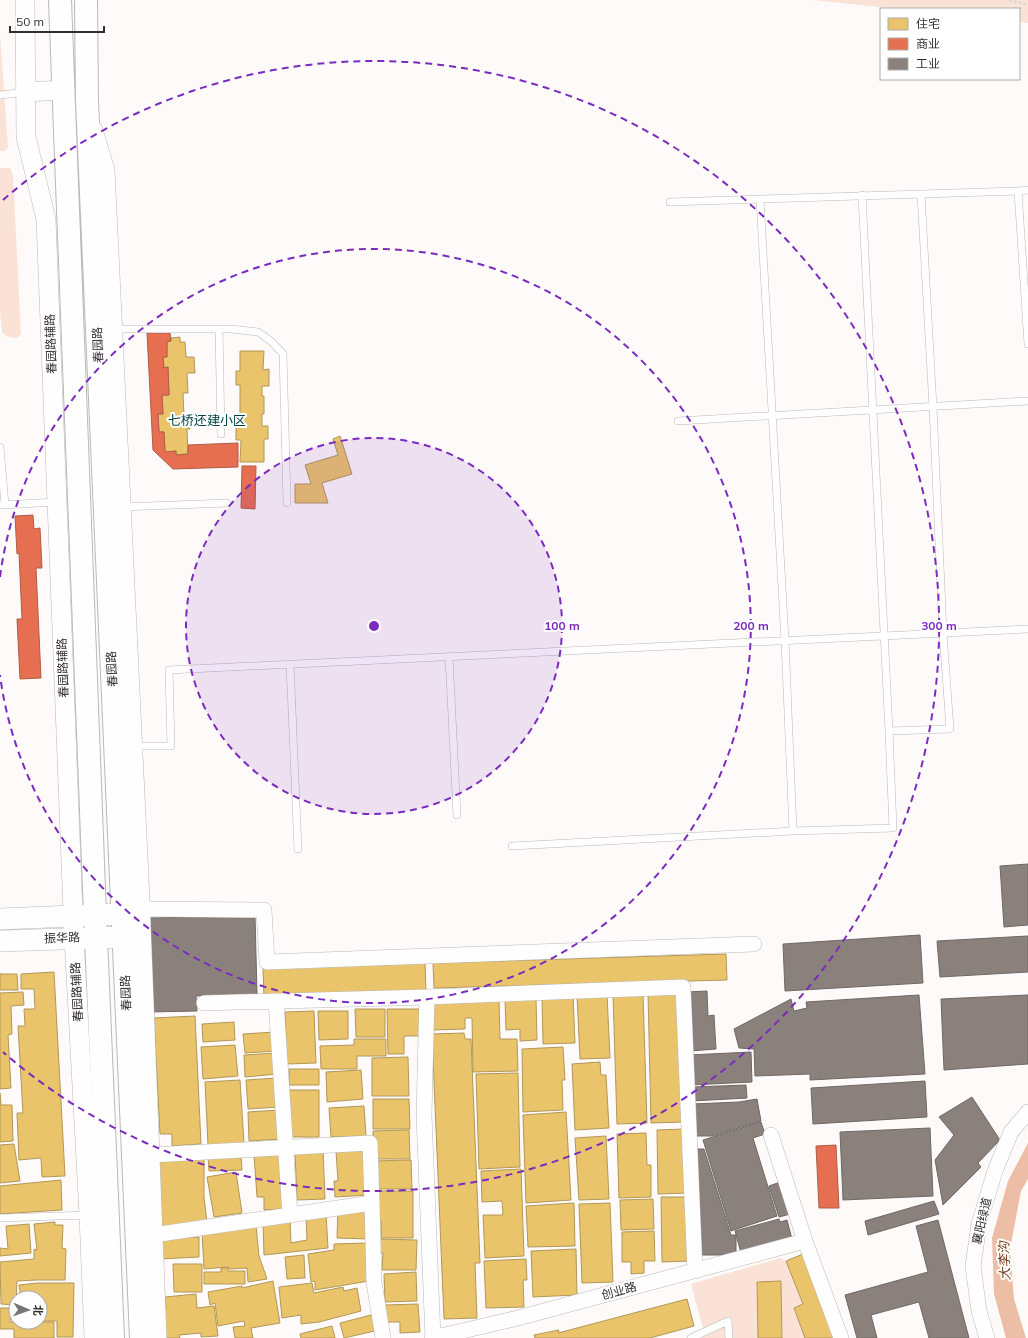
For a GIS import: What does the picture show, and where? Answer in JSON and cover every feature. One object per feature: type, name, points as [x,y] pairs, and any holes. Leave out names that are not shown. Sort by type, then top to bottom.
[{"type":"main road","name":"春园路","points":[[60,0],[95,937],[98,1214],[113,1338]]},
{"type":"main road","name":"春园路","points":[[89,6],[88,113],[105,329],[131,912],[124,936],[135,1009],[142,1155],[145,1236],[141,1338]]},
{"type":"main road","name":"振华路","points":[[0,919],[131,912]]},
{"type":"main road","name":"振华路","points":[[0,941],[124,936]]},
{"type":"street","name":"春园路辅路","points":[[25,0],[26,136],[46,220],[74,938],[98,1214],[94,1338]]},
{"type":"street","points":[[26,92],[63,90]]},
{"type":"street","points":[[57,502],[79,507]]},
{"type":"street","points":[[67,763],[89,762]]},
{"type":"street","points":[[135,1009],[131,912],[264,910],[267,962],[754,944]]},
{"type":"street","points":[[204,1003],[427,997],[683,986],[695,1271]]},
{"type":"street","points":[[427,997],[424,1115],[433,1338]]},
{"type":"street","points":[[276,1001],[290,1215]]},
{"type":"street","name":"襄阳绿道","points":[[987,1338],[979,1311],[973,1266],[979,1224],[996,1171],[1011,1132],[1028,1112]]},
{"type":"street","points":[[771,1135],[805,1241],[841,1338]]},
{"type":"street","points":[[142,1155],[370,1143],[374,1282],[382,1338]]},
{"type":"street","points":[[157,1338],[145,1236],[372,1203]]},
{"type":"street","name":"创业路","points":[[433,1338],[518,1318],[805,1241]]},
{"type":"lane","points":[[0,95],[26,92]]},
{"type":"lane","points":[[670,202],[1028,190]]},
{"type":"lane","points":[[1018,191],[1028,344]]},
{"type":"lane","points":[[889,731],[950,729],[943,633],[933,407],[921,194]]},
{"type":"lane","points":[[512,846],[793,831],[893,828],[862,196]]},
{"type":"lane","points":[[760,199],[785,640],[793,831]]},
{"type":"lane","points":[[105,329],[231,329],[258,332],[272,342],[283,354],[288,503]]},
{"type":"lane","points":[[219,329],[221,434]]},
{"type":"lane","points":[[678,421],[1028,401]]},
{"type":"lane","points":[[0,447],[2,505],[57,502]]},
{"type":"lane","points":[[113,508],[228,503]]},
{"type":"lane","points":[[124,746],[171,746],[169,670],[1028,629]]},
{"type":"lane","points":[[449,657],[457,815]]},
{"type":"lane","points":[[290,664],[298,849]]},
{"type":"lane","points":[[0,1218],[98,1214]]},
{"type":"lane","points":[[691,1338],[728,1321],[729,1338]]},
{"type":"path","points":[[1009,0],[1028,5]]},
{"type":"shaded area","points":[[813,0],[1028,0],[1028,23],[1020,22],[1020,8],[889,8]]},
{"type":"shaded area","points":[[0,34],[8,147],[5,151],[0,151]]},
{"type":"shaded area","points":[[0,168],[10,168],[13,175],[21,334],[17,338],[8,337],[2,332],[0,311]]},
{"type":"shaded area","points":[[780,1258],[786,1261],[803,1304],[813,1338],[691,1338],[704,1332],[691,1284]]},
{"type":"water","name":"大李沟","points":[[1028,1143],[1028,1179],[1021,1191],[1010,1249],[1014,1299],[1026,1338],[1006,1338],[994,1294],[992,1238],[1008,1181]]},
{"type":"building: 住宅","points":[[180,337],[180,342],[185,342],[186,357],[194,357],[195,373],[187,373],[188,393],[183,393],[184,417],[190,417],[190,429],[187,429],[188,454],[176,455],[176,451],[165,452],[164,432],[159,432],[158,414],[163,414],[162,395],[169,395],[168,367],[164,368],[163,357],[167,357],[167,342],[171,341],[171,338]]},
{"type":"building: 住宅","points":[[240,351],[264,351],[263,370],[269,369],[269,386],[262,386],[262,396],[264,396],[264,414],[262,414],[262,426],[268,426],[268,439],[264,439],[264,462],[240,462],[241,440],[236,440],[236,427],[240,427],[240,385],[236,385],[236,371],[240,371]]},
{"type":"building: 住宅","points":[[340,436],[352,474],[322,483],[328,503],[295,503],[295,484],[311,484],[305,465],[338,455],[333,439]]},
{"type":"building: 住宅","points":[[726,954],[727,980],[434,988],[433,963]]},
{"type":"building: 住宅","points":[[425,963],[426,993],[264,997],[263,968]]},
{"type":"building: 住宅","points":[[54,972],[65,1176],[42,1177],[41,1158],[19,1160],[17,1113],[23,1113],[18,1026],[25,1026],[24,1009],[35,1009],[34,989],[21,989],[21,974]]},
{"type":"building: 住宅","points":[[0,974],[17,974],[18,990],[0,990]]},
{"type":"building: 住宅","points":[[23,992],[24,1005],[11,1006],[12,1034],[8,1035],[11,1088],[0,1089],[0,993]]},
{"type":"building: 住宅","points":[[643,993],[647,1123],[617,1124],[613,994]]},
{"type":"building: 住宅","points":[[648,993],[679,993],[684,1122],[651,1123]]},
{"type":"building: 住宅","points":[[607,994],[610,1058],[580,1059],[577,995]]},
{"type":"building: 住宅","points":[[573,995],[575,1043],[543,1044],[542,996]]},
{"type":"building: 住宅","points":[[536,998],[537,1040],[520,1041],[520,1029],[506,1030],[505,999]]},
{"type":"building: 住宅","points":[[499,1000],[500,1039],[517,1039],[518,1071],[473,1072],[472,1018],[465,1018],[465,1029],[433,1030],[433,1001]]},
{"type":"building: 住宅","points":[[355,1009],[385,1009],[385,1037],[356,1037]]},
{"type":"building: 住宅","points":[[387,1009],[421,1009],[421,1036],[404,1036],[404,1054],[388,1054]]},
{"type":"building: 住宅","points":[[314,1011],[316,1063],[287,1064],[285,1012]]},
{"type":"building: 住宅","points":[[318,1011],[348,1011],[348,1039],[319,1040]]},
{"type":"building: 住宅","points":[[195,1016],[201,1144],[172,1146],[172,1134],[160,1134],[154,1018]]},
{"type":"building: 住宅","points":[[234,1022],[235,1040],[203,1042],[202,1024]]},
{"type":"building: 住宅","points":[[275,1032],[276,1051],[245,1053],[243,1034]]},
{"type":"building: 住宅","points":[[464,1033],[465,1039],[471,1039],[480,1263],[475,1263],[477,1318],[444,1319],[432,1034]]},
{"type":"building: 住宅","points":[[354,1039],[386,1039],[386,1056],[357,1056],[357,1069],[321,1069],[320,1046],[354,1045]]},
{"type":"building: 住宅","points":[[235,1045],[238,1076],[203,1079],[201,1047]]},
{"type":"building: 住宅","points":[[563,1047],[565,1080],[562,1080],[563,1110],[523,1112],[522,1049]]},
{"type":"building: 住宅","points":[[276,1053],[277,1074],[245,1077],[244,1055]]},
{"type":"building: 住宅","points":[[408,1057],[409,1096],[372,1096],[372,1058]]},
{"type":"building: 住宅","points":[[600,1062],[601,1075],[606,1075],[609,1128],[575,1130],[572,1064]]},
{"type":"building: 住宅","points":[[289,1069],[319,1069],[319,1085],[289,1085]]},
{"type":"building: 住宅","points":[[361,1070],[363,1099],[327,1102],[326,1072]]},
{"type":"building: 住宅","points":[[518,1073],[520,1167],[479,1169],[476,1074]]},
{"type":"building: 住宅","points":[[277,1078],[279,1107],[248,1109],[246,1080]]},
{"type":"building: 住宅","points":[[240,1080],[244,1143],[208,1145],[205,1082]]},
{"type":"building: 住宅","points":[[288,1090],[319,1090],[319,1137],[288,1137]]},
{"type":"building: 住宅","points":[[0,1093],[1,1105],[12,1105],[13,1141],[0,1142]]},
{"type":"building: 住宅","points":[[373,1099],[409,1099],[410,1129],[373,1129]]},
{"type":"building: 住宅","points":[[364,1106],[366,1136],[331,1137],[329,1108]]},
{"type":"building: 住宅","points":[[279,1110],[281,1139],[249,1141],[248,1112]]},
{"type":"building: 住宅","points":[[566,1112],[571,1200],[526,1203],[523,1115]]},
{"type":"building: 住宅","points":[[685,1129],[688,1193],[658,1194],[657,1130]]},
{"type":"building: 住宅","points":[[409,1130],[410,1159],[374,1159],[373,1131]]},
{"type":"building: 住宅","points":[[646,1133],[647,1165],[651,1165],[651,1197],[619,1198],[617,1134]]},
{"type":"building: 住宅","points":[[606,1136],[609,1199],[579,1200],[575,1138]]},
{"type":"building: 住宅","points":[[14,1144],[20,1181],[0,1183],[0,1145]]},
{"type":"building: 住宅","points":[[365,1149],[368,1195],[335,1197],[334,1181],[338,1181],[336,1151]]},
{"type":"building: 住宅","points":[[323,1150],[325,1199],[297,1200],[295,1151]]},
{"type":"building: 住宅","points":[[281,1154],[285,1209],[264,1210],[264,1197],[257,1197],[254,1155]]},
{"type":"building: 住宅","points":[[241,1155],[242,1170],[209,1171],[208,1157]]},
{"type":"building: 住宅","points":[[204,1156],[204,1197],[207,1223],[162,1227],[159,1158]]},
{"type":"building: 住宅","points":[[411,1160],[412,1189],[375,1189],[374,1161]]},
{"type":"building: 住宅","points":[[521,1169],[524,1256],[485,1258],[483,1215],[503,1215],[502,1201],[482,1202],[481,1171]]},
{"type":"building: 住宅","points":[[236,1172],[242,1213],[214,1217],[207,1177]]},
{"type":"building: 住宅","points":[[61,1180],[62,1210],[0,1214],[0,1186]]},
{"type":"building: 住宅","points":[[374,1191],[413,1191],[413,1238],[381,1238],[381,1221],[375,1221]]},
{"type":"building: 住宅","points":[[661,1197],[689,1197],[690,1261],[662,1262]]},
{"type":"building: 住宅","points":[[653,1199],[654,1229],[621,1230],[620,1200]]},
{"type":"building: 住宅","points":[[574,1203],[575,1246],[528,1247],[526,1206]]},
{"type":"building: 住宅","points":[[610,1203],[613,1282],[582,1283],[579,1204]]},
{"type":"building: 住宅","points":[[338,1210],[369,1210],[368,1239],[337,1238]]},
{"type":"building: 住宅","points":[[326,1214],[328,1248],[264,1255],[263,1223],[290,1219],[291,1243],[307,1240],[306,1217]]},
{"type":"building: 住宅","points":[[55,1222],[55,1225],[63,1225],[62,1248],[66,1249],[65,1280],[17,1281],[17,1290],[8,1290],[8,1304],[1,1304],[0,1262],[34,1259],[34,1249],[37,1250],[34,1224]]},
{"type":"building: 住宅","points":[[29,1224],[31,1253],[0,1256],[0,1248],[8,1249],[6,1226]]},
{"type":"building: 住宅","points":[[256,1226],[259,1256],[267,1279],[248,1282],[247,1268],[229,1269],[228,1267],[204,1269],[202,1232]]},
{"type":"building: 住宅","points":[[654,1231],[655,1261],[644,1261],[644,1273],[631,1274],[631,1262],[622,1262],[622,1232]]},
{"type":"building: 住宅","points":[[199,1237],[199,1257],[159,1259],[159,1238]]},
{"type":"building: 住宅","points":[[380,1239],[417,1240],[416,1270],[382,1270],[383,1253],[380,1253]]},
{"type":"building: 住宅","points":[[367,1243],[369,1281],[315,1290],[315,1281],[311,1282],[308,1254],[334,1250],[334,1244]]},
{"type":"building: 住宅","points":[[576,1249],[577,1295],[533,1297],[531,1251]]},
{"type":"building: 住宅","points":[[803,1254],[835,1338],[805,1338],[794,1308],[803,1304],[786,1261]]},
{"type":"building: 住宅","points":[[304,1255],[305,1278],[287,1279],[285,1257]]},
{"type":"building: 住宅","points":[[526,1259],[527,1280],[523,1280],[524,1307],[486,1308],[484,1261]]},
{"type":"building: 住宅","points":[[173,1264],[202,1264],[202,1292],[174,1292]]},
{"type":"building: 住宅","points":[[221,1268],[228,1268],[228,1271],[245,1271],[245,1284],[204,1284],[204,1272],[221,1272]]},
{"type":"building: 住宅","points":[[416,1272],[417,1301],[385,1302],[384,1274]]},
{"type":"building: 住宅","points":[[273,1281],[280,1323],[251,1328],[253,1338],[235,1338],[233,1327],[245,1326],[244,1321],[218,1326],[215,1303],[210,1305],[208,1292],[242,1286],[242,1288]]},
{"type":"building: 住宅","points":[[781,1281],[782,1338],[758,1338],[757,1282]]},
{"type":"building: 住宅","points":[[38,1283],[74,1283],[73,1337],[57,1337],[57,1321],[48,1321],[48,1290],[20,1290],[19,1285]]},
{"type":"building: 住宅","points":[[312,1283],[314,1293],[343,1287],[344,1291],[357,1288],[361,1311],[319,1322],[301,1324],[301,1315],[282,1318],[279,1287]]},
{"type":"building: 住宅","points":[[196,1294],[197,1308],[214,1306],[218,1336],[201,1337],[201,1333],[179,1335],[180,1338],[164,1338],[161,1310],[166,1309],[165,1297]]},
{"type":"building: 住宅","points":[[687,1299],[694,1326],[650,1338],[535,1338],[534,1335],[559,1330],[558,1333]]},
{"type":"building: 住宅","points":[[418,1304],[420,1332],[400,1333],[400,1322],[386,1322],[385,1305]]},
{"type":"building: 住宅","points":[[0,1308],[8,1308],[8,1329],[0,1329]]},
{"type":"building: 住宅","points":[[375,1314],[379,1330],[344,1338],[340,1323]]},
{"type":"building: 住宅","points":[[48,1322],[54,1322],[54,1338],[14,1338],[14,1330],[48,1330]]},
{"type":"building: 住宅","points":[[332,1326],[335,1338],[301,1338],[300,1334]]},
{"type":"building: 商业","points":[[147,333],[170,333],[171,341],[167,342],[167,357],[163,357],[164,368],[168,367],[169,395],[162,395],[163,414],[158,414],[159,432],[164,432],[165,452],[176,451],[176,455],[188,454],[188,445],[238,443],[238,467],[173,469],[153,450]]},
{"type":"building: 商业","points":[[242,466],[256,466],[255,509],[241,508]]},
{"type":"building: 商业","points":[[33,515],[34,529],[40,528],[42,568],[36,568],[41,678],[20,679],[17,619],[22,619],[19,553],[17,554],[15,516]]},
{"type":"building: 商业","points":[[836,1145],[839,1208],[819,1208],[816,1146]]},
{"type":"building: 工业","points":[[1028,864],[1028,925],[1004,927],[1000,866]]},
{"type":"building: 工业","points":[[255,916],[257,994],[196,996],[197,1011],[150,1012],[148,918]]},
{"type":"building: 工业","points":[[920,935],[923,983],[785,991],[783,944]]},
{"type":"building: 工业","points":[[1028,936],[1028,972],[940,977],[937,941]]},
{"type":"building: 工业","points":[[707,991],[708,1016],[714,1015],[716,1049],[690,1051],[687,992]]},
{"type":"building: 工业","points":[[919,995],[925,1074],[810,1080],[810,1074],[755,1076],[754,1049],[739,1048],[734,1029],[791,999],[794,1011],[807,1008],[806,1002]]},
{"type":"building: 工业","points":[[1028,995],[1028,1064],[944,1070],[941,999]]},
{"type":"building: 工业","points":[[751,1052],[752,1082],[691,1085],[689,1055]]},
{"type":"building: 工业","points":[[925,1081],[927,1117],[813,1124],[811,1088]]},
{"type":"building: 工业","points":[[746,1085],[747,1098],[692,1101],[692,1087]]},
{"type":"building: 工业","points":[[972,1097],[1000,1140],[978,1163],[981,1167],[943,1205],[935,1160],[954,1135],[939,1117]]},
{"type":"building: 工业","points":[[757,1099],[761,1121],[712,1136],[693,1136],[692,1104],[739,1102]]},
{"type":"building: 工业","points":[[761,1122],[765,1134],[753,1138],[777,1216],[731,1231],[703,1140]]},
{"type":"building: 工业","points":[[930,1128],[933,1196],[843,1200],[840,1132]]},
{"type":"building: 工业","points":[[694,1149],[704,1149],[731,1235],[736,1235],[736,1255],[699,1255]]},
{"type":"building: 工业","points":[[783,1181],[794,1213],[779,1217],[769,1186]]},
{"type":"building: 工业","points":[[934,1201],[939,1214],[868,1235],[865,1221]]},
{"type":"building: 工业","points":[[779,1219],[780,1222],[787,1220],[792,1239],[741,1253],[735,1231]]},
{"type":"building: 工业","points":[[938,1220],[969,1338],[929,1338],[919,1302],[871,1315],[877,1338],[857,1338],[845,1295],[928,1272],[916,1226]]},
{"type":"district","name":"七桥还建小区","points":[[207,420]]}]
